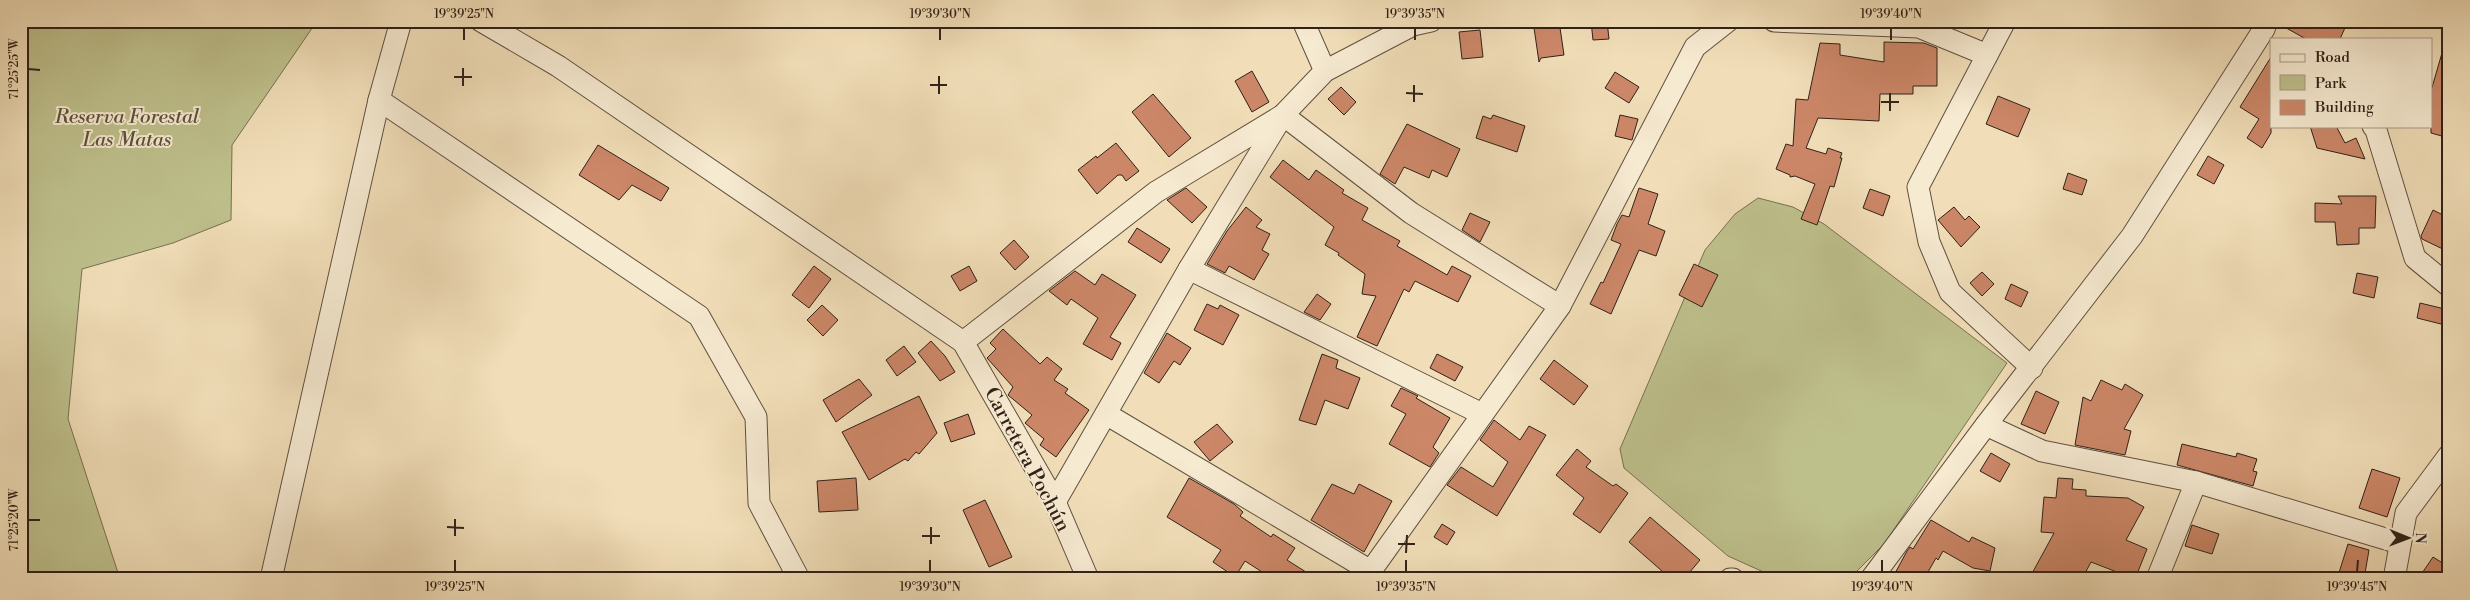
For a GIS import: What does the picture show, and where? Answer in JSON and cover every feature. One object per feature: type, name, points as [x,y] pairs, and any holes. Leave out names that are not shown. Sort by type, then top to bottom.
[{"type":"street","points":[[271,579],[379,100],[400,21]]},
{"type":"street","points":[[480,21],[558,66],[963,342],[1156,192],[1283,115]]},
{"type":"street","points":[[1303,21],[1325,71]]},
{"type":"street","points":[[1055,502],[1189,269],[1283,115],[1325,71],[1413,25],[1431,21]]},
{"type":"street","points":[[1106,414],[1367,574],[1560,306],[1695,47],[1728,21]]},
{"type":"street","points":[[1774,21],[1918,27],[1987,54]]},
{"type":"street","points":[[2005,21],[1918,187],[1929,242],[1950,292],[2032,368]]},
{"type":"street","points":[[1871,579],[1986,425],[2032,368],[2132,236],[2269,30]]},
{"type":"street","points":[[379,100],[699,316],[756,417],[759,503],[799,579]]},
{"type":"street","points":[[1283,115],[1411,213],[1560,306]]},
{"type":"street","points":[[2374,128],[2415,258],[2449,286]]},
{"type":"street","points":[[1189,269],[1482,414]]},
{"type":"street","name":"Carretera Pochún","points":[[963,342],[1055,502],[1088,579]]},
{"type":"street","points":[[1986,425],[2042,451],[2196,482],[2399,543]]},
{"type":"street","points":[[2394,579],[2399,543],[2406,513],[2449,455]]},
{"type":"street","points":[[2157,579],[2196,482]]},
{"type":"green space","name":"Reserva Forestal Las Matas","points":[[21,21],[317,21],[232,145],[231,220],[173,243],[82,269],[68,419],[120,579],[21,579]]},
{"type":"green space","points":[[1758,198],[1793,207],[1824,224],[2007,363],[1884,544],[1849,579],[1779,579],[1728,556],[1624,468],[1620,449],[1705,250],[1735,214]]},
{"type":"building","points":[[1533,21],[1559,21],[1564,55],[1541,58],[1539,62]]},
{"type":"building","points":[[1591,21],[1607,21],[1609,39],[1593,40]]},
{"type":"building","points":[[2279,21],[2348,21],[2340,38],[2304,38],[2279,24]]},
{"type":"building","points":[[1480,30],[1483,57],[1462,59],[1459,32]]},
{"type":"building","points":[[1884,42],[1924,43],[1937,48],[1937,86],[1913,86],[1913,94],[1880,94],[1879,121],[1818,118],[1806,148],[1826,154],[1828,148],[1842,153],[1840,158],[1842,158],[1834,187],[1830,186],[1817,225],[1801,219],[1815,184],[1795,176],[1790,177],[1790,175],[1776,169],[1786,144],[1793,146],[1796,99],[1808,100],[1820,43],[1840,44],[1840,55],[1884,62]]},
{"type":"building","points":[[2444,46],[2449,47],[2449,138],[2431,133],[2432,88]]},
{"type":"building","points":[[2270,59],[2271,133],[2262,148],[2247,138],[2259,119],[2240,107]]},
{"type":"building","points":[[1252,71],[1269,102],[1252,112],[1235,81]]},
{"type":"building","points":[[1615,72],[1639,87],[1629,103],[1605,88]]},
{"type":"building","points":[[1341,87],[1356,102],[1344,115],[1328,99]]},
{"type":"building","points":[[1153,94],[1191,138],[1169,157],[1132,112]]},
{"type":"building","points":[[1998,96],[2030,109],[2018,137],[1986,124]]},
{"type":"building","points":[[1493,115],[1525,126],[1517,152],[1476,138],[1483,116],[1491,119]]},
{"type":"building","points":[[1620,115],[1638,119],[1632,140],[1615,136]]},
{"type":"building","points":[[1407,124],[1460,149],[1447,177],[1432,170],[1429,178],[1404,167],[1395,184],[1380,174]]},
{"type":"building","points":[[2311,128],[2337,128],[2345,143],[2356,138],[2365,159],[2317,148]]},
{"type":"building","points":[[1116,143],[1139,171],[1126,181],[1122,175],[1118,175],[1097,194],[1078,170]]},
{"type":"building","points":[[598,145],[669,188],[661,201],[632,185],[619,200],[579,175]]},
{"type":"building","points":[[2208,156],[2224,165],[2214,184],[2197,175]]},
{"type":"building","points":[[1283,160],[1309,180],[1316,170],[1344,190],[1342,193],[1368,208],[1362,220],[1400,241],[1397,246],[1447,275],[1452,266],[1471,276],[1458,302],[1415,281],[1409,292],[1404,289],[1377,346],[1357,337],[1376,296],[1362,294],[1365,274],[1338,255],[1339,253],[1325,245],[1334,227],[1270,177]]},
{"type":"building","points":[[2068,173],[2087,180],[2082,195],[2063,189]]},
{"type":"building","points":[[1186,188],[1207,207],[1192,223],[1167,200]]},
{"type":"building","points":[[1639,188],[1658,194],[1648,224],[1665,231],[1656,256],[1639,250],[1611,314],[1590,304],[1601,282],[1603,283],[1621,244],[1611,240],[1617,224],[1622,215],[1629,217]]},
{"type":"building","points":[[1870,189],[1890,196],[1883,216],[1863,208]]},
{"type":"building","points":[[2338,196],[2376,196],[2375,228],[2359,228],[2359,244],[2337,245],[2335,222],[2315,222],[2315,203],[2342,204]]},
{"type":"building","points":[[1246,207],[1262,220],[1256,227],[1270,234],[1262,250],[1269,254],[1254,280],[1229,266],[1225,273],[1207,264],[1227,231]]},
{"type":"building","points":[[1954,207],[1965,220],[1969,216],[1980,227],[1961,247],[1938,220]]},
{"type":"building","points":[[2433,210],[2449,218],[2449,252],[2422,239],[2421,236]]},
{"type":"building","points":[[1470,213],[1490,222],[1480,242],[1462,230]]},
{"type":"building","points":[[1137,228],[1170,249],[1161,263],[1128,242]]},
{"type":"building","points":[[1014,240],[1029,257],[1015,270],[1000,253]]},
{"type":"building","points":[[1694,264],[1718,275],[1702,307],[1679,295]]},
{"type":"building","points":[[814,266],[831,279],[809,308],[792,295]]},
{"type":"building","points":[[969,266],[977,281],[960,291],[951,276]]},
{"type":"building","points":[[1075,271],[1095,285],[1102,274],[1136,295],[1110,337],[1121,343],[1112,360],[1083,344],[1098,318],[1071,299],[1067,305],[1049,291]]},
{"type":"building","points":[[1982,272],[1994,284],[1982,296],[1970,283]]},
{"type":"building","points":[[2357,273],[2378,277],[2374,298],[2353,293]]},
{"type":"building","points":[[2011,284],[2028,292],[2021,307],[2005,299]]},
{"type":"building","points":[[1317,294],[1331,304],[1320,320],[1304,312]]},
{"type":"building","points":[[2420,303],[2449,310],[2449,326],[2417,318]]},
{"type":"building","points":[[1207,304],[1218,309],[1220,305],[1239,315],[1223,345],[1194,330]]},
{"type":"building","points":[[822,305],[838,320],[823,336],[807,320]]},
{"type":"building","points":[[1003,329],[1040,364],[1047,357],[1062,369],[1054,380],[1068,389],[1065,393],[1089,410],[1056,457],[1040,445],[1044,439],[1025,423],[1032,415],[1008,395],[1013,387],[987,358],[996,349],[990,343]]},
{"type":"building","points":[[1167,333],[1191,348],[1180,365],[1174,361],[1159,383],[1144,373]]},
{"type":"building","points":[[931,341],[945,356],[955,372],[940,381],[918,353]]},
{"type":"building","points":[[904,346],[916,362],[897,376],[886,360]]},
{"type":"building","points":[[1322,354],[1338,360],[1336,368],[1360,378],[1348,409],[1325,400],[1316,425],[1299,420]]},
{"type":"building","points":[[1437,354],[1463,367],[1455,381],[1430,368]]},
{"type":"building","points":[[1554,360],[1588,386],[1574,405],[1540,379]]},
{"type":"building","points":[[859,379],[872,395],[836,422],[823,400]]},
{"type":"building","points":[[2101,380],[2122,390],[2125,384],[2143,395],[2124,429],[2131,431],[2125,455],[2075,445],[2083,397],[2091,401]]},
{"type":"building","points":[[1401,388],[1418,396],[1416,398],[1450,418],[1433,447],[1439,453],[1430,467],[1389,444],[1406,414],[1391,406]]},
{"type":"building","points":[[2036,391],[2059,402],[2045,434],[2021,424]]},
{"type":"building","points":[[919,396],[937,433],[919,454],[916,452],[908,461],[905,459],[869,480],[842,432]]},
{"type":"building","points":[[968,414],[975,434],[951,442],[944,423]]},
{"type":"building","points":[[1494,420],[1520,440],[1529,426],[1546,435],[1497,516],[1447,485],[1461,467],[1493,487],[1508,462],[1480,440]]},
{"type":"building","points":[[1217,424],[1233,442],[1210,461],[1194,442]]},
{"type":"building","points":[[2182,444],[2236,457],[2237,453],[2257,459],[2253,471],[2257,472],[2253,486],[2177,465]]},
{"type":"building","points":[[1577,449],[1591,461],[1586,467],[1613,486],[1616,484],[1628,493],[1600,533],[1573,514],[1584,498],[1556,475]]},
{"type":"building","points":[[1991,453],[2010,464],[2000,482],[1980,471]]},
{"type":"building","points":[[2372,469],[2400,478],[2387,517],[2359,508]]},
{"type":"building","points":[[856,478],[858,510],[819,512],[817,481]]},
{"type":"building","points":[[1189,478],[1234,504],[1243,512],[1240,516],[1271,537],[1273,534],[1295,548],[1287,560],[1317,579],[1273,579],[1245,561],[1235,577],[1213,562],[1221,550],[1167,517]]},
{"type":"building","points":[[2058,478],[2073,479],[2072,489],[2086,490],[2086,496],[2128,498],[2144,507],[2126,540],[2147,549],[2135,579],[2091,562],[2082,579],[2029,579],[2054,533],[2041,532],[2044,497],[2056,498]]},
{"type":"building","points":[[1332,484],[1354,494],[1359,484],[1392,501],[1364,552],[1311,520]]},
{"type":"building","points":[[985,500],[1012,557],[989,567],[963,510]]},
{"type":"building","points":[[1650,517],[1700,560],[1684,579],[1671,579],[1629,542]]},
{"type":"building","points":[[1931,520],[1969,542],[1972,537],[1995,548],[1990,571],[1973,568],[1943,551],[1938,560],[1936,558],[1924,579],[1892,579],[1907,551],[1910,547],[1913,549]]},
{"type":"building","points":[[1442,524],[1455,532],[1447,545],[1434,537]]},
{"type":"building","points":[[2192,525],[2219,534],[2212,554],[2185,546]]},
{"type":"building","points":[[2348,544],[2369,550],[2364,579],[2337,579]]},
{"type":"building","points":[[2433,557],[2449,567],[2449,579],[2418,579]]}]
